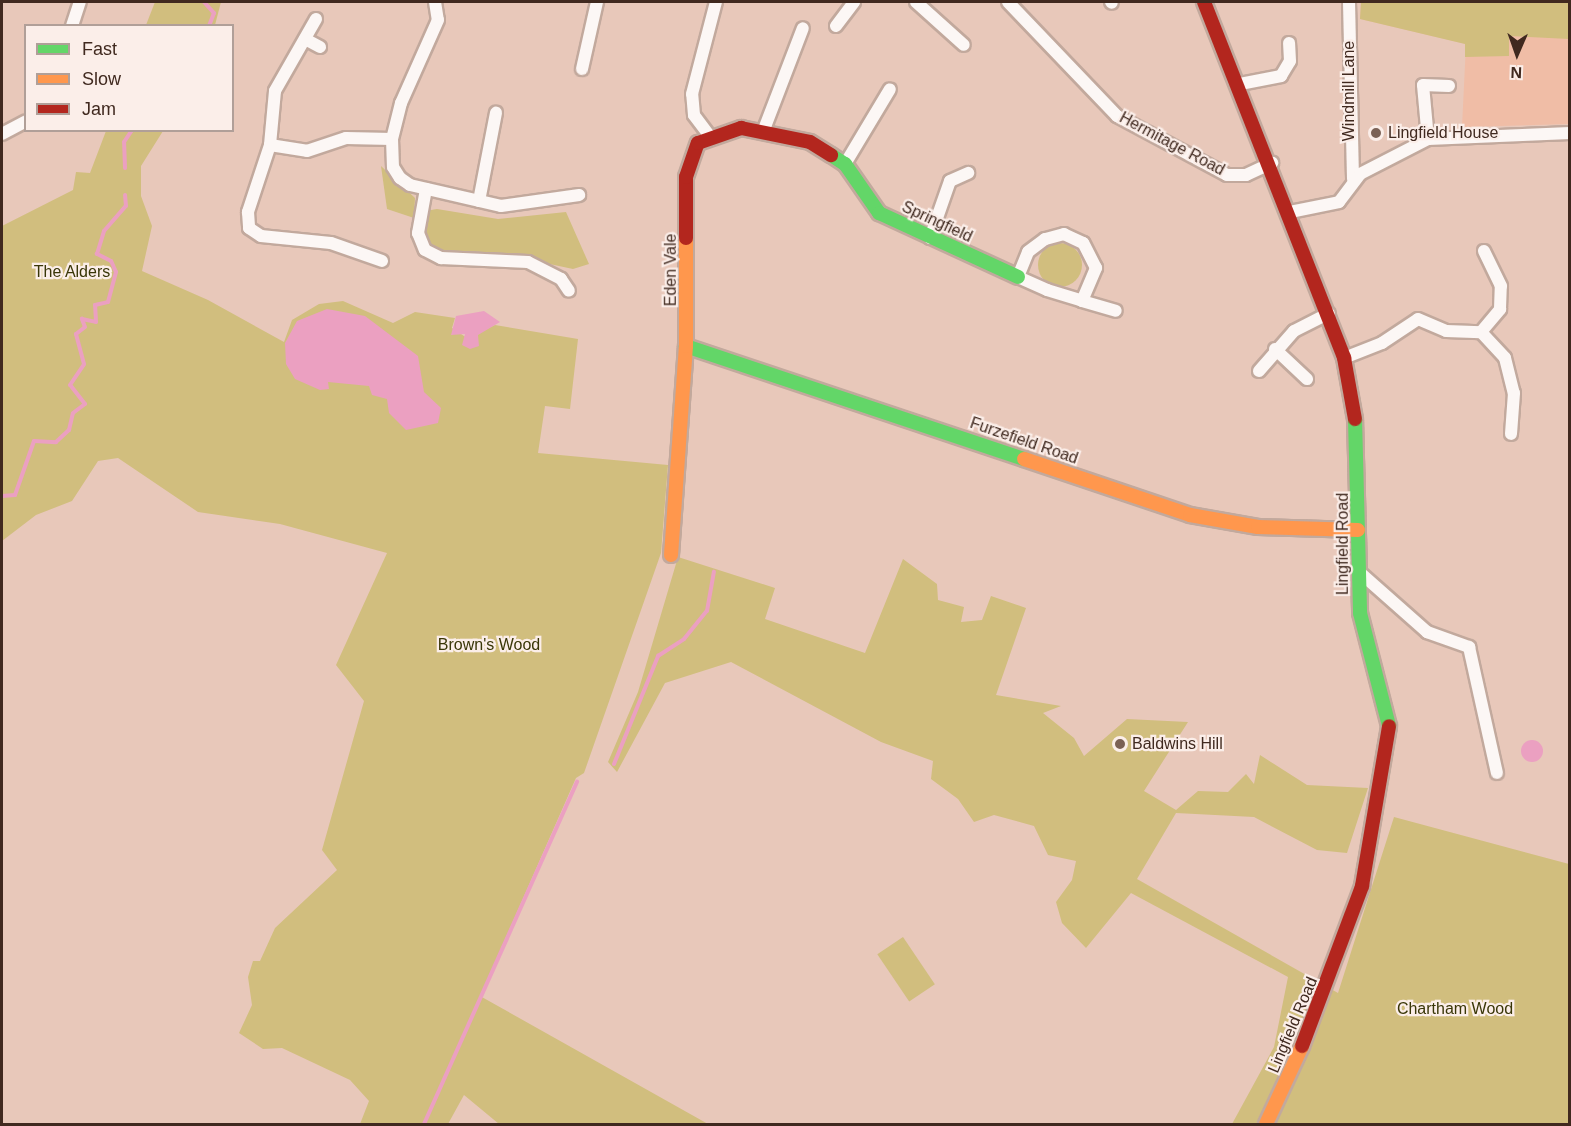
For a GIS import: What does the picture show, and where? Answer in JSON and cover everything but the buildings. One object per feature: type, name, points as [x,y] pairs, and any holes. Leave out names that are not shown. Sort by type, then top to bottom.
[{"type":"street","points":[[73,24],[80,2]]},
{"type":"street","points":[[435,2],[438,20],[401,103],[392,139],[393,167],[400,178],[426,189],[479,201],[523,207],[579,195]]},
{"type":"street","points":[[582,69],[597,2]]},
{"type":"street","points":[[709,135],[694,115],[692,94],[716,2]]},
{"type":"street","points":[[836,26],[854,2]]},
{"type":"street","points":[[916,2],[964,45]]},
{"type":"street","name":"Hermitage Road","points":[[1008,2],[1117,116],[1227,175],[1246,175],[1272,163]]},
{"type":"street","name":"Lingfield Road","points":[[1204,2],[1272,163],[1344,358],[1360,445],[1357,570],[1360,614],[1389,717],[1388,750],[1362,886],[1323,1001],[1266,1125]]},
{"type":"street","name":"Windmill Lane","points":[[1349,2],[1353,179]]},
{"type":"street","points":[[316,20],[275,92],[270,146],[248,212],[253,234],[332,243],[382,261]]},
{"type":"street","points":[[763,132],[803,28]]},
{"type":"street","points":[[305,39],[320,47]]},
{"type":"street","points":[[1240,84],[1281,76],[1290,61],[1289,43]]},
{"type":"street","points":[[1428,139],[1423,85],[1449,86]]},
{"type":"street","points":[[845,164],[890,88]]},
{"type":"street","points":[[479,201],[496,113]]},
{"type":"street","points":[[2,134],[24,122]]},
{"type":"street","name":"Springfield","points":[[709,135],[741,128],[810,142],[845,164],[879,213],[1018,277],[1116,311]]},
{"type":"street","points":[[1290,212],[1339,202],[1353,179],[1428,139],[1569,133]]},
{"type":"street","name":"Eden Vale","points":[[671,555],[686,346],[686,177],[690,157],[709,135]]},
{"type":"street","points":[[270,146],[307,152],[346,138],[392,139]]},
{"type":"street","points":[[930,238],[950,181],[968,173]]},
{"type":"street","points":[[426,189],[418,233],[425,250],[441,258],[528,262],[561,279],[569,291]]},
{"type":"street","points":[[1018,277],[1028,252],[1045,238],[1064,234],[1093,254],[1092,284],[1082,301]]},
{"type":"street","points":[[1481,332],[1500,309],[1501,286],[1484,251]]},
{"type":"street","points":[[1259,371],[1275,349],[1329,313]]},
{"type":"street","points":[[1344,358],[1382,343],[1418,319],[1446,330],[1481,332],[1505,358],[1514,393],[1511,434]]},
{"type":"street","name":"Furzefield Road","points":[[686,346],[1190,515],[1258,527],[1358,530]]},
{"type":"street","points":[[1275,349],[1307,379]]},
{"type":"street","points":[[1357,570],[1426,632],[1469,647],[1497,773]]},
{"type":"shaded area","points":[[1361,2],[1569,2],[1569,124],[1462,127],[1466,44],[1360,19]]},
{"type":"shaded area","points":[[327,309],[365,316],[418,356],[424,392],[441,408],[438,423],[406,430],[389,413],[387,399],[372,395],[369,386],[328,382],[329,389],[320,390],[295,379],[286,364],[285,343],[297,321]]},
{"type":"shaded area","points":[[484,311],[500,322],[478,335],[479,346],[470,349],[462,345],[465,334],[451,335],[456,316]]},
{"type":"shaded area","points":[[1532,740],[1540,743],[1543,751],[1540,759],[1532,762],[1524,759],[1521,751],[1524,743]]},
{"type":"green space","points":[[155,2],[221,2],[215,24],[146,24]]},
{"type":"green space","points":[[1361,2],[1569,2],[1569,39],[1509,36],[1509,56],[1465,57],[1465,44],[1360,19]]},
{"type":"green space","name":"Brown's Wood","points":[[106,132],[162,132],[141,166],[141,196],[152,226],[142,271],[208,300],[284,342],[292,320],[319,304],[343,301],[393,323],[415,312],[455,318],[452,328],[467,338],[495,325],[578,339],[570,409],[545,406],[538,453],[668,465],[661,553],[584,773],[576,778],[480,996],[708,1124],[499,1124],[464,1095],[448,1124],[360,1124],[369,1101],[350,1080],[282,1048],[263,1049],[239,1033],[252,1005],[248,977],[253,961],[260,961],[275,928],[337,870],[322,850],[364,701],[336,665],[387,553],[280,524],[198,512],[118,458],[98,461],[72,501],[36,515],[2,541],[2,226],[73,190],[76,172],[90,173]]},
{"type":"green space","points":[[381,166],[415,198],[414,218],[387,209]]},
{"type":"green space","points":[[437,209],[498,219],[566,212],[589,264],[573,269],[512,256],[436,253],[423,241],[425,211]]},
{"type":"green space","points":[[1060,243],[1076,249],[1082,265],[1076,281],[1060,287],[1044,281],[1038,265],[1044,249]]},
{"type":"green space","name":"Chartham Wood","points":[[678,557],[775,588],[765,619],[865,653],[903,559],[937,584],[938,600],[964,607],[961,622],[982,620],[991,596],[1026,608],[996,695],[1061,706],[1043,713],[1074,738],[1084,756],[1127,719],[1188,722],[1144,791],[1176,810],[1198,791],[1228,792],[1246,774],[1254,784],[1260,755],[1307,785],[1368,788],[1347,853],[1317,850],[1254,817],[1176,813],[1137,879],[1338,993],[1394,817],[1569,864],[1569,1124],[1232,1124],[1274,1047],[1288,977],[1131,893],[1086,948],[1062,923],[1056,902],[1072,880],[1076,861],[1048,855],[1034,826],[994,815],[974,822],[958,799],[931,779],[933,761],[881,742],[731,662],[665,683],[617,772],[608,762],[638,692]]},
{"type":"green space","points":[[903,937],[935,984],[909,1002],[877,954]]},
{"type":"waterway","points":[[204,2],[214,13],[210,24]]},
{"type":"waterway","points":[[125,168],[124,142],[131,132]]},
{"type":"waterway","points":[[2,496],[15,495],[34,441],[56,442],[69,430],[73,413],[85,404],[70,385],[84,364],[76,334],[85,327],[82,319],[96,322],[95,305],[108,302],[116,272],[111,261],[97,254],[104,231],[126,206],[125,195]]},
{"type":"waterway","points":[[614,764],[658,656],[684,639],[707,611],[714,572]]},
{"type":"waterway","points":[[424,1124],[577,782]]},
{"type":"traffic: fast","points":[[831,155],[845,164],[879,213],[1018,277]]},
{"type":"traffic: fast","points":[[686,346],[1024,459]]},
{"type":"traffic: fast","points":[[1355,419],[1360,613],[1389,726]]},
{"type":"traffic: slow","points":[[671,555],[686,346],[686,238]]},
{"type":"traffic: slow","points":[[1024,459],[1190,515],[1258,527],[1358,530]]},
{"type":"traffic: slow","points":[[1266,1124],[1302,1046]]},
{"type":"traffic: jam","points":[[1204,2],[1344,358],[1355,419]]},
{"type":"traffic: jam","points":[[686,238],[686,177],[698,143],[741,128],[810,142],[831,155]]},
{"type":"traffic: jam","points":[[1302,1046],[1362,886],[1389,726]]},
{"type":"place","name":"Lingfield House","points":[[1376,133]]},
{"type":"place","name":"Baldwins Hill","points":[[1120,744]]},
{"type":"park label","name":"The Alders","points":[[72,272]]}]
